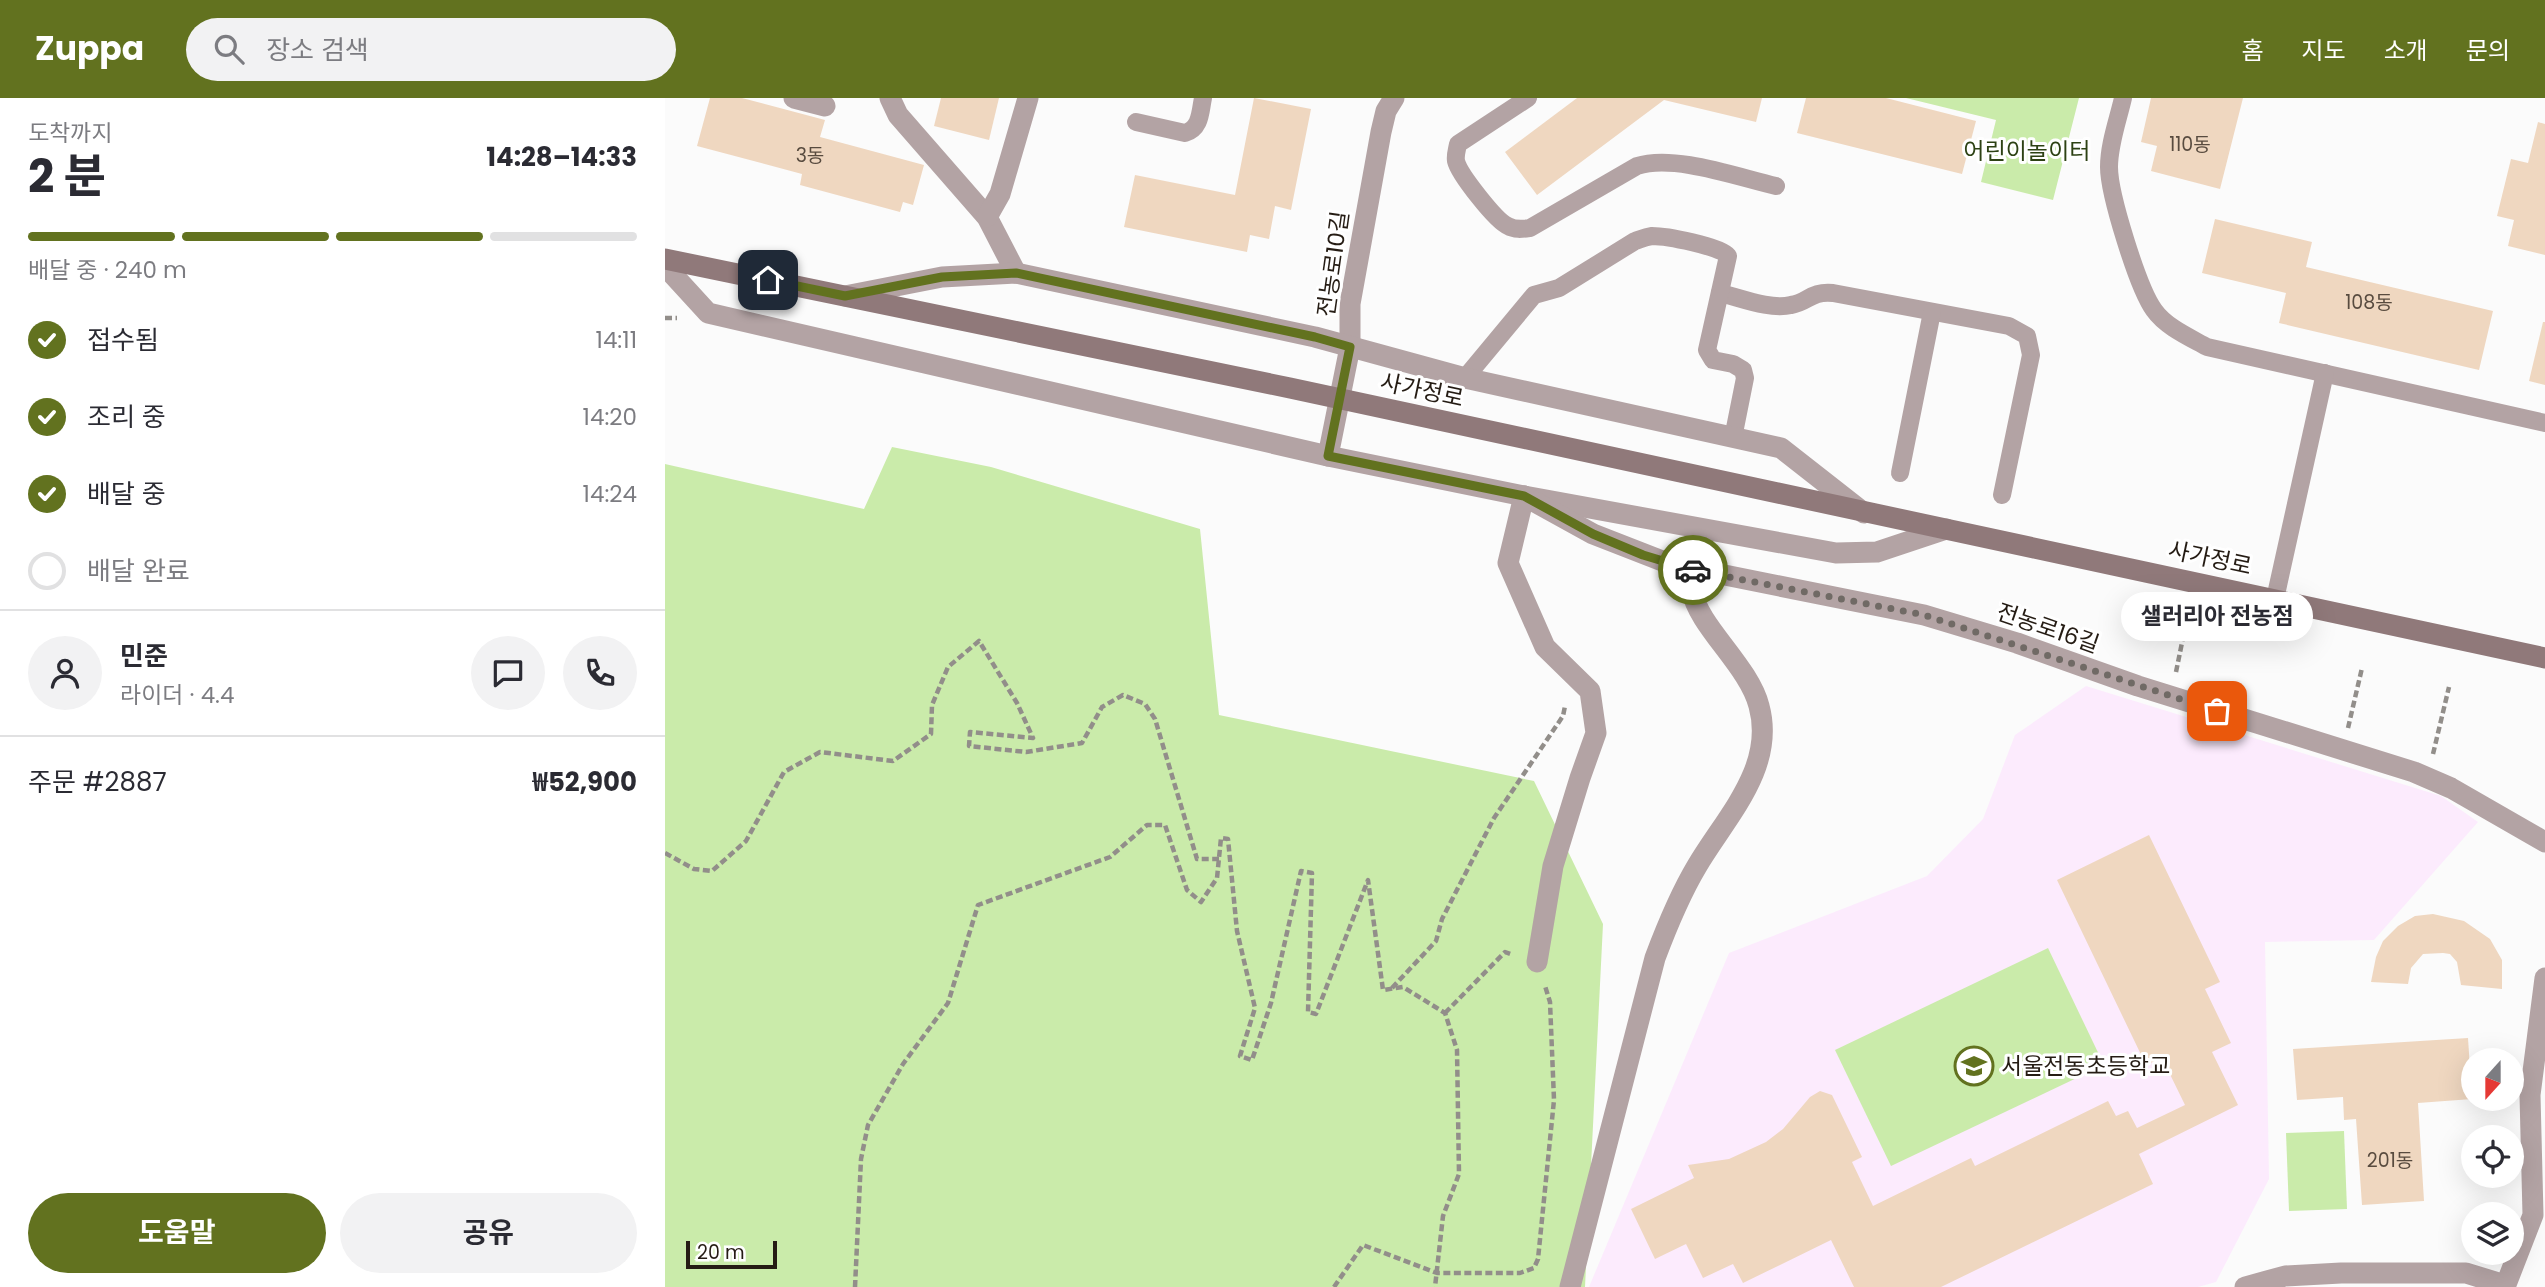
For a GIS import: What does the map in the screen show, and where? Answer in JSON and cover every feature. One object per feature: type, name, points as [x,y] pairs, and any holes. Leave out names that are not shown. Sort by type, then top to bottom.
[{"type":"main road","name":"사가정로","points":[[665,259],[1290,388],[2545,658]]},
{"type":"street","points":[[794,98],[825,106]]},
{"type":"street","points":[[890,98],[898,115],[987,217],[1016,273]]},
{"type":"street","points":[[987,217],[1000,194],[1028,98]]},
{"type":"street","name":"전농로10길","points":[[1330,448],[1348,356],[1350,303],[1389,100]]},
{"type":"street","points":[[665,266],[708,313],[1330,448],[1524,496],[1836,553],[1877,552],[1946,529]]},
{"type":"street","name":"사가정로","points":[[845,296],[942,277],[1016,273],[1315,337],[1348,356],[1465,378],[1781,448],[1864,513]]},
{"type":"street","points":[[1524,496],[1508,563],[1545,647],[1590,691],[1596,733],[1553,866],[1537,962]]},
{"type":"street","name":"전농로16길","points":[[1524,496],[1593,534],[1643,555],[1692,570],[1924,615],[2414,772],[2451,788],[2545,842]]},
{"type":"street","points":[[1570,1287],[1655,958],[1673,909],[1752,779],[1761,741],[1760,707],[1733,657],[1700,612],[1692,592],[1692,570]]},
{"type":"street","points":[[2245,1287],[2285,1276],[2341,1273],[2466,1273],[2505,1286],[2533,1215],[2530,1095],[2545,978]]},
{"type":"lane","points":[[1136,122],[1185,133],[1191,131],[1198,122],[1203,98]]},
{"type":"lane","points":[[1528,98],[1458,144],[1456,153],[1460,170],[1499,220],[1509,227],[1520,230],[1530,228],[1637,166],[1650,162],[1673,163],[1776,186]]},
{"type":"lane","points":[[2123,98],[2109,165],[2111,194],[2144,293],[2155,312],[2181,334],[2207,347],[2545,424]]},
{"type":"lane","name":"사가정로","points":[[1465,378],[1534,295],[1559,288],[1645,237],[1663,237],[1725,251],[1729,262],[1707,350],[1713,360],[1733,364],[1743,370],[1745,378],[1733,438]]},
{"type":"lane","points":[[1720,293],[1781,306],[1793,305],[1812,294],[1823,293],[2009,326],[2027,336],[2031,355],[2002,495]]},
{"type":"lane","points":[[1900,473],[1932,312]]},
{"type":"lane","points":[[2275,599],[2325,373]]},
{"type":"path","points":[[2171,696],[2185,628]]},
{"type":"path","points":[[665,853],[694,869],[712,871],[746,842],[784,772],[820,752],[893,761],[931,734],[932,705],[948,667],[979,641],[1017,703],[1033,738],[970,732],[969,746],[1026,752],[1082,743],[1101,707],[1123,695],[1145,704],[1155,719],[1197,859],[1219,859]]},
{"type":"path","points":[[2346,735],[2362,668]]},
{"type":"path","points":[[2432,760],[2449,687]]},
{"type":"path","points":[[1391,990],[1436,941],[1442,919],[1495,818],[1563,716],[1567,697]]},
{"type":"path","points":[[855,1287],[861,1159],[868,1125],[903,1064],[948,1003],[978,905],[1110,857],[1147,825],[1165,825],[1187,890],[1201,902],[1217,878],[1221,838],[1228,839],[1237,931],[1255,1008],[1240,1056],[1252,1060],[1271,1003],[1301,871],[1312,873],[1308,1012],[1316,1014],[1368,880],[1383,990],[1403,987],[1445,1013],[1457,1050],[1459,1174],[1443,1216],[1435,1287]]},
{"type":"path","points":[[1334,1287],[1363,1245],[1437,1273],[1520,1273],[1534,1268],[1538,1259],[1554,1100],[1550,1002],[1537,962],[1504,952],[1445,1013]]},
{"type":"shaded area","name":"서울전동초등학교","points":[[2086,686],[2441,796],[2478,822],[2374,940],[2265,942],[2269,1179],[2216,1282],[2198,1287],[1589,1287],[1729,953],[1927,876],[1983,819],[2015,735]]},
{"type":"green space","name":"어린이놀이터","points":[[1906,98],[2079,98],[2053,200],[1981,182],[1996,120]]},
{"type":"green space","points":[[892,447],[991,467],[1200,529],[1219,715],[1534,781],[1603,924],[1585,1287],[665,1287],[665,464],[864,509]]},
{"type":"green space","points":[[2048,948],[2104,1065],[1891,1166],[1835,1050]]},
{"type":"green space","points":[[2344,1131],[2347,1209],[2289,1211],[2286,1133]]},
{"type":"building","points":[[710,98],[742,98],[825,120],[820,137],[924,165],[913,205],[903,202],[900,212],[800,185],[802,174],[697,146]]},
{"type":"building","points":[[941,98],[999,98],[989,140],[934,126]]},
{"type":"building","points":[[1254,98],[1311,109],[1291,210],[1275,206],[1269,239],[1250,235],[1247,252],[1124,227],[1135,175],[1235,195]]},
{"type":"building","points":[[1577,98],[1762,98],[1756,122],[1664,100],[1537,195],[1505,152]]},
{"type":"building","points":[[1806,98],[1886,98],[1976,121],[1962,174],[1797,133]]},
{"type":"building","points":[[2151,98],[2243,98],[2220,189],[2151,171],[2157,146],[2141,142]]},
{"type":"building","points":[[2538,122],[2545,124],[2545,255],[2508,246],[2514,220],[2497,216],[2511,159],[2528,163]]},
{"type":"building","points":[[2215,219],[2312,242],[2306,267],[2493,311],[2479,370],[2279,323],[2286,293],[2202,273]]},
{"type":"building","points":[[2545,322],[2545,385],[2529,381]]},
{"type":"building","points":[[2149,835],[2220,982],[2205,989],[2231,1043],[2212,1052],[2238,1105],[2139,1154],[2153,1184],[1941,1287],[1854,1287],[1831,1240],[1743,1283],[1733,1264],[1703,1278],[1686,1244],[1655,1259],[1631,1209],[1694,1178],[1688,1165],[1729,1159],[1766,1142],[1783,1129],[1810,1097],[1820,1091],[1832,1095],[1862,1157],[1852,1162],[1873,1206],[1971,1158],[1975,1166],[2108,1101],[2116,1116],[2128,1111],[2137,1128],[2185,1105],[2162,1058],[2146,1065],[2057,880]]},
{"type":"building","points":[[2433,914],[2464,921],[2490,939],[2502,960],[2502,989],[2461,985],[2457,962],[2450,954],[2443,953],[2423,954],[2411,968],[2408,984],[2371,982],[2376,957],[2383,941],[2398,926],[2415,916]]},
{"type":"building","points":[[2468,1038],[2469,1048],[2461,1048],[2461,1100],[2418,1103],[2424,1201],[2362,1205],[2356,1119],[2344,1120],[2343,1097],[2297,1100],[2293,1049]]},
{"type":"way so far","points":[[1693,570],[1924,615],[2017,643],[2138,687],[2217,711]]},
{"type":"place","name":"샐러리아 전농점","points":[[2217,711]]},
{"type":"place","name":"서울전동초등학교","points":[[1974,1066]]},
{"type":"route","points":[[768,280],[845,296],[942,277],[1016,273],[1315,337],[1350,347],[1328,456],[1524,496],[1593,534],[1643,555],[1693,570]]}]
